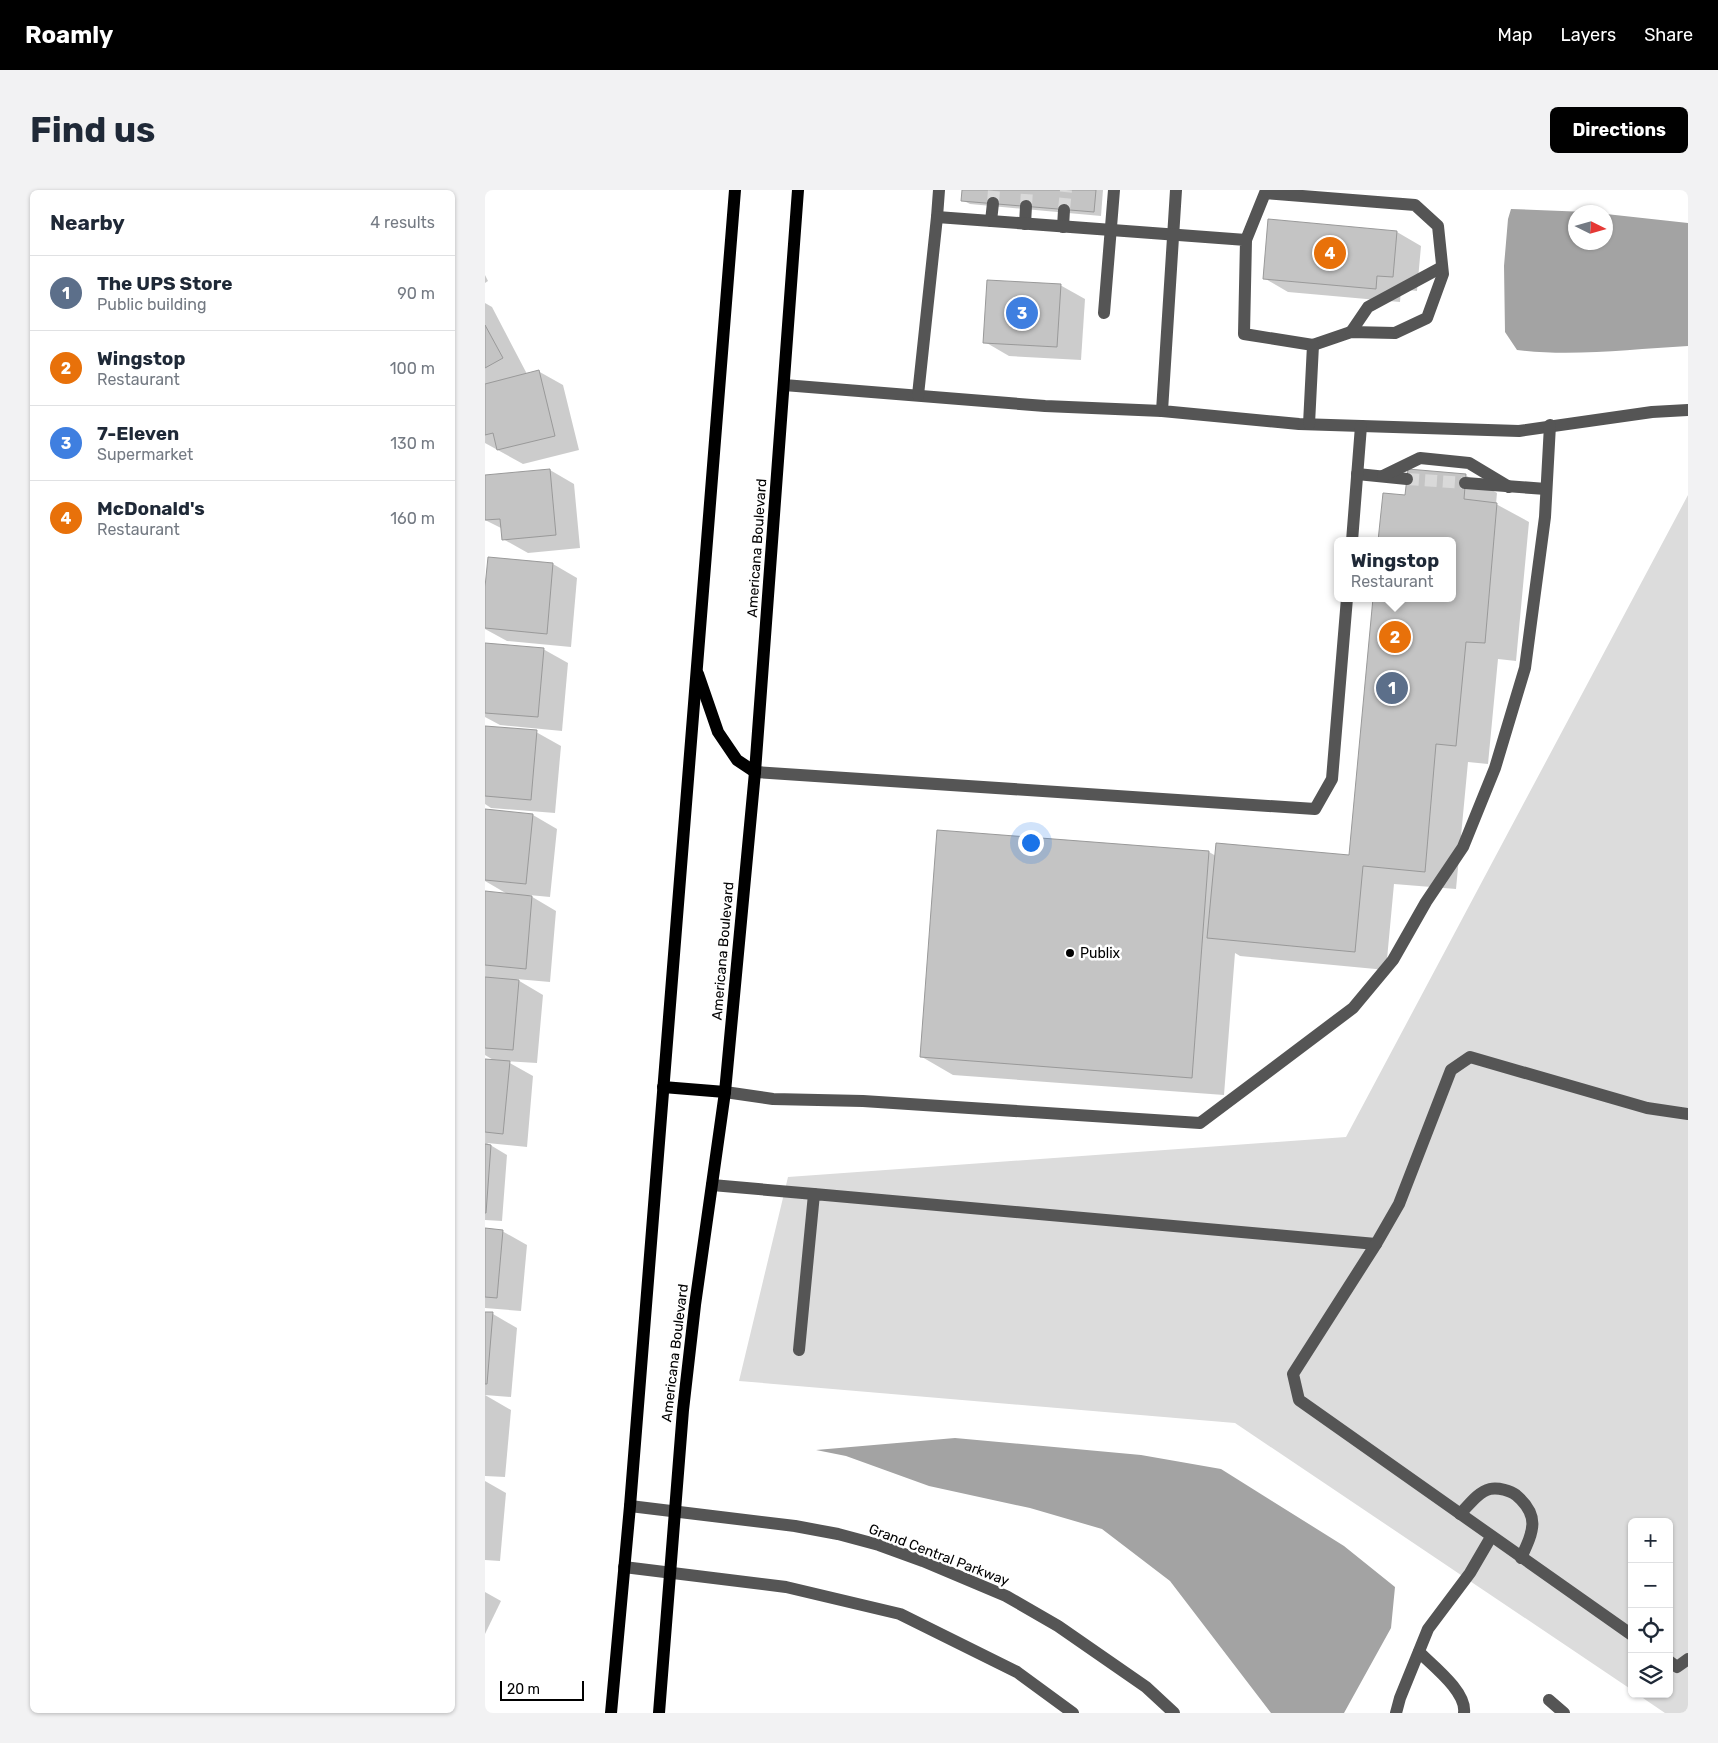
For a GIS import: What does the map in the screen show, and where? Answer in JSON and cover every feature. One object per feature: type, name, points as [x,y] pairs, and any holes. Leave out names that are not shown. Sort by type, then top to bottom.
[{"type":"main road","points":[[611,1713],[630,1506],[735,190]]},
{"type":"main road","name":"Americana Boulevard","points":[[659,1713],[683,1410],[725,1092],[755,772],[798,190]]},
{"type":"main road","points":[[696,670],[718,732],[737,760],[755,772]]},
{"type":"main road","points":[[663,1087],[725,1092]]},
{"type":"street","points":[[917,394],[939,190]]},
{"type":"street","points":[[1104,313],[1114,190]]},
{"type":"street","points":[[1162,411],[1176,190]]},
{"type":"street","points":[[1265,193],[1415,205],[1438,226],[1442,267],[1443,274],[1427,318],[1395,333],[1351,332],[1313,345],[1244,334],[1246,240],[1265,193]]},
{"type":"street","points":[[991,222],[993,203]]},
{"type":"street","points":[[1025,224],[1026,206]]},
{"type":"street","points":[[1063,227],[1064,210]]},
{"type":"street","points":[[937,217],[1246,240]]},
{"type":"street","points":[[1351,332],[1368,307],[1442,267]]},
{"type":"street","points":[[1309,424],[1313,345]]},
{"type":"street","points":[[784,385],[863,392],[917,394],[1037,405],[1162,411],[1309,424],[1519,431],[1652,412],[1688,410]]},
{"type":"street","points":[[1351,537],[1361,426]]},
{"type":"street","points":[[725,1092],[773,1098],[1200,1123],[1353,1008],[1393,960],[1425,902],[1463,847],[1495,768],[1525,668],[1545,517],[1550,426]]},
{"type":"street","points":[[1383,476],[1420,458],[1469,463],[1509,487]]},
{"type":"street","points":[[1357,474],[1407,479]]},
{"type":"street","points":[[1465,483],[1546,489]]},
{"type":"street","points":[[755,772],[1315,809],[1332,779],[1347,602]]},
{"type":"street","points":[[1628,1632],[1299,1400],[1293,1374],[1376,1244],[1399,1204],[1451,1070],[1471,1057],[1647,1108],[1688,1114]]},
{"type":"street","points":[[712,1185],[1376,1244]]},
{"type":"street","points":[[799,1350],[814,1194]]},
{"type":"street","points":[[1460,1514],[1478,1496],[1491,1489],[1512,1492],[1527,1504],[1533,1518],[1531,1536],[1521,1558]]},
{"type":"street","name":"Grand Central Parkway","points":[[630,1506],[795,1526],[838,1534],[879,1545],[1006,1596],[1058,1626],[1146,1687],[1174,1713]]},
{"type":"street","points":[[1396,1713],[1400,1698],[1428,1629],[1470,1573],[1491,1537]]},
{"type":"street","points":[[624,1567],[786,1587],[900,1614],[1017,1672],[1073,1713]]},
{"type":"street","points":[[1419,1652],[1454,1687],[1465,1707],[1464,1713]]},
{"type":"street","points":[[1673,1664],[1677,1667],[1688,1660]]},
{"type":"street","points":[[1549,1700],[1564,1713]]},
{"type":"shaded area","points":[[1511,209],[1568,211],[1568,250],[1613,250],[1613,215],[1688,223],[1688,346],[1581,353],[1517,350],[1505,332],[1504,266],[1508,219]]},
{"type":"shaded area","points":[[1688,495],[1688,1713],[1665,1713],[1643,1698],[1673,1698],[1673,1518],[1628,1518],[1628,1687],[1235,1423],[739,1381],[788,1177],[1346,1137]]},
{"type":"shaded area","points":[[955,1438],[1141,1455],[1221,1469],[1344,1546],[1395,1587],[1391,1628],[1344,1713],[1271,1713],[1170,1581],[1102,1529],[1030,1508],[929,1486],[846,1456],[816,1450]]},
{"type":"building","points":[[962,190],[1096,190],[1094,212],[961,201]]},
{"type":"building","points":[[1268,219],[1397,231],[1393,277],[1377,276],[1376,289],[1263,279]]},
{"type":"building","points":[[987,280],[1061,284],[1057,347],[983,343]]},
{"type":"building","points":[[485,325],[503,358],[485,368]]},
{"type":"building","points":[[539,370],[555,436],[497,450],[493,433],[485,435],[485,384]]},
{"type":"building","points":[[550,469],[556,535],[502,540],[500,519],[485,520],[485,475]]},
{"type":"building","points":[[1408,469],[1466,474],[1464,499],[1497,503],[1485,643],[1466,642],[1456,746],[1436,744],[1425,872],[1363,866],[1355,952],[1207,938],[1216,843],[1349,855],[1373,602],[1456,602],[1456,537],[1378,537],[1383,493],[1405,495]]},
{"type":"building","points":[[488,557],[553,563],[547,634],[485,628],[485,587]]},
{"type":"building","points":[[485,643],[544,648],[538,717],[485,713]]},
{"type":"building","points":[[485,726],[537,730],[531,800],[485,796]]},
{"type":"building","points":[[485,809],[533,814],[526,884],[485,880]]},
{"type":"building","points":[[937,830],[1209,851],[1192,1078],[920,1057]]},
{"type":"building","points":[[485,891],[532,896],[526,969],[485,965]]},
{"type":"building","points":[[485,977],[519,980],[513,1050],[485,1048]]},
{"type":"building","points":[[485,1059],[510,1061],[503,1134],[485,1132]]},
{"type":"building","points":[[485,1144],[491,1145],[486,1213],[485,1213]]},
{"type":"building","points":[[485,1228],[503,1230],[497,1298],[485,1297]]},
{"type":"building","points":[[485,1312],[493,1312],[487,1384],[485,1384]]},
{"type":"tunnel","points":[[993,203],[994,190]]},
{"type":"tunnel","points":[[1026,206],[1027,190]]},
{"type":"tunnel","points":[[1064,210],[1066,190]]},
{"type":"tunnel","points":[[1407,479],[1465,483]]},
{"type":"place","name":"McDonald's","points":[[1330,253]]},
{"type":"place","name":"7-Eleven","points":[[1022,313]]},
{"type":"place","name":"Wingstop","points":[[1395,637]]},
{"type":"place","name":"The UPS Store","points":[[1392,688]]},
{"type":"place","name":"Publix","points":[[1070,953]]}]
